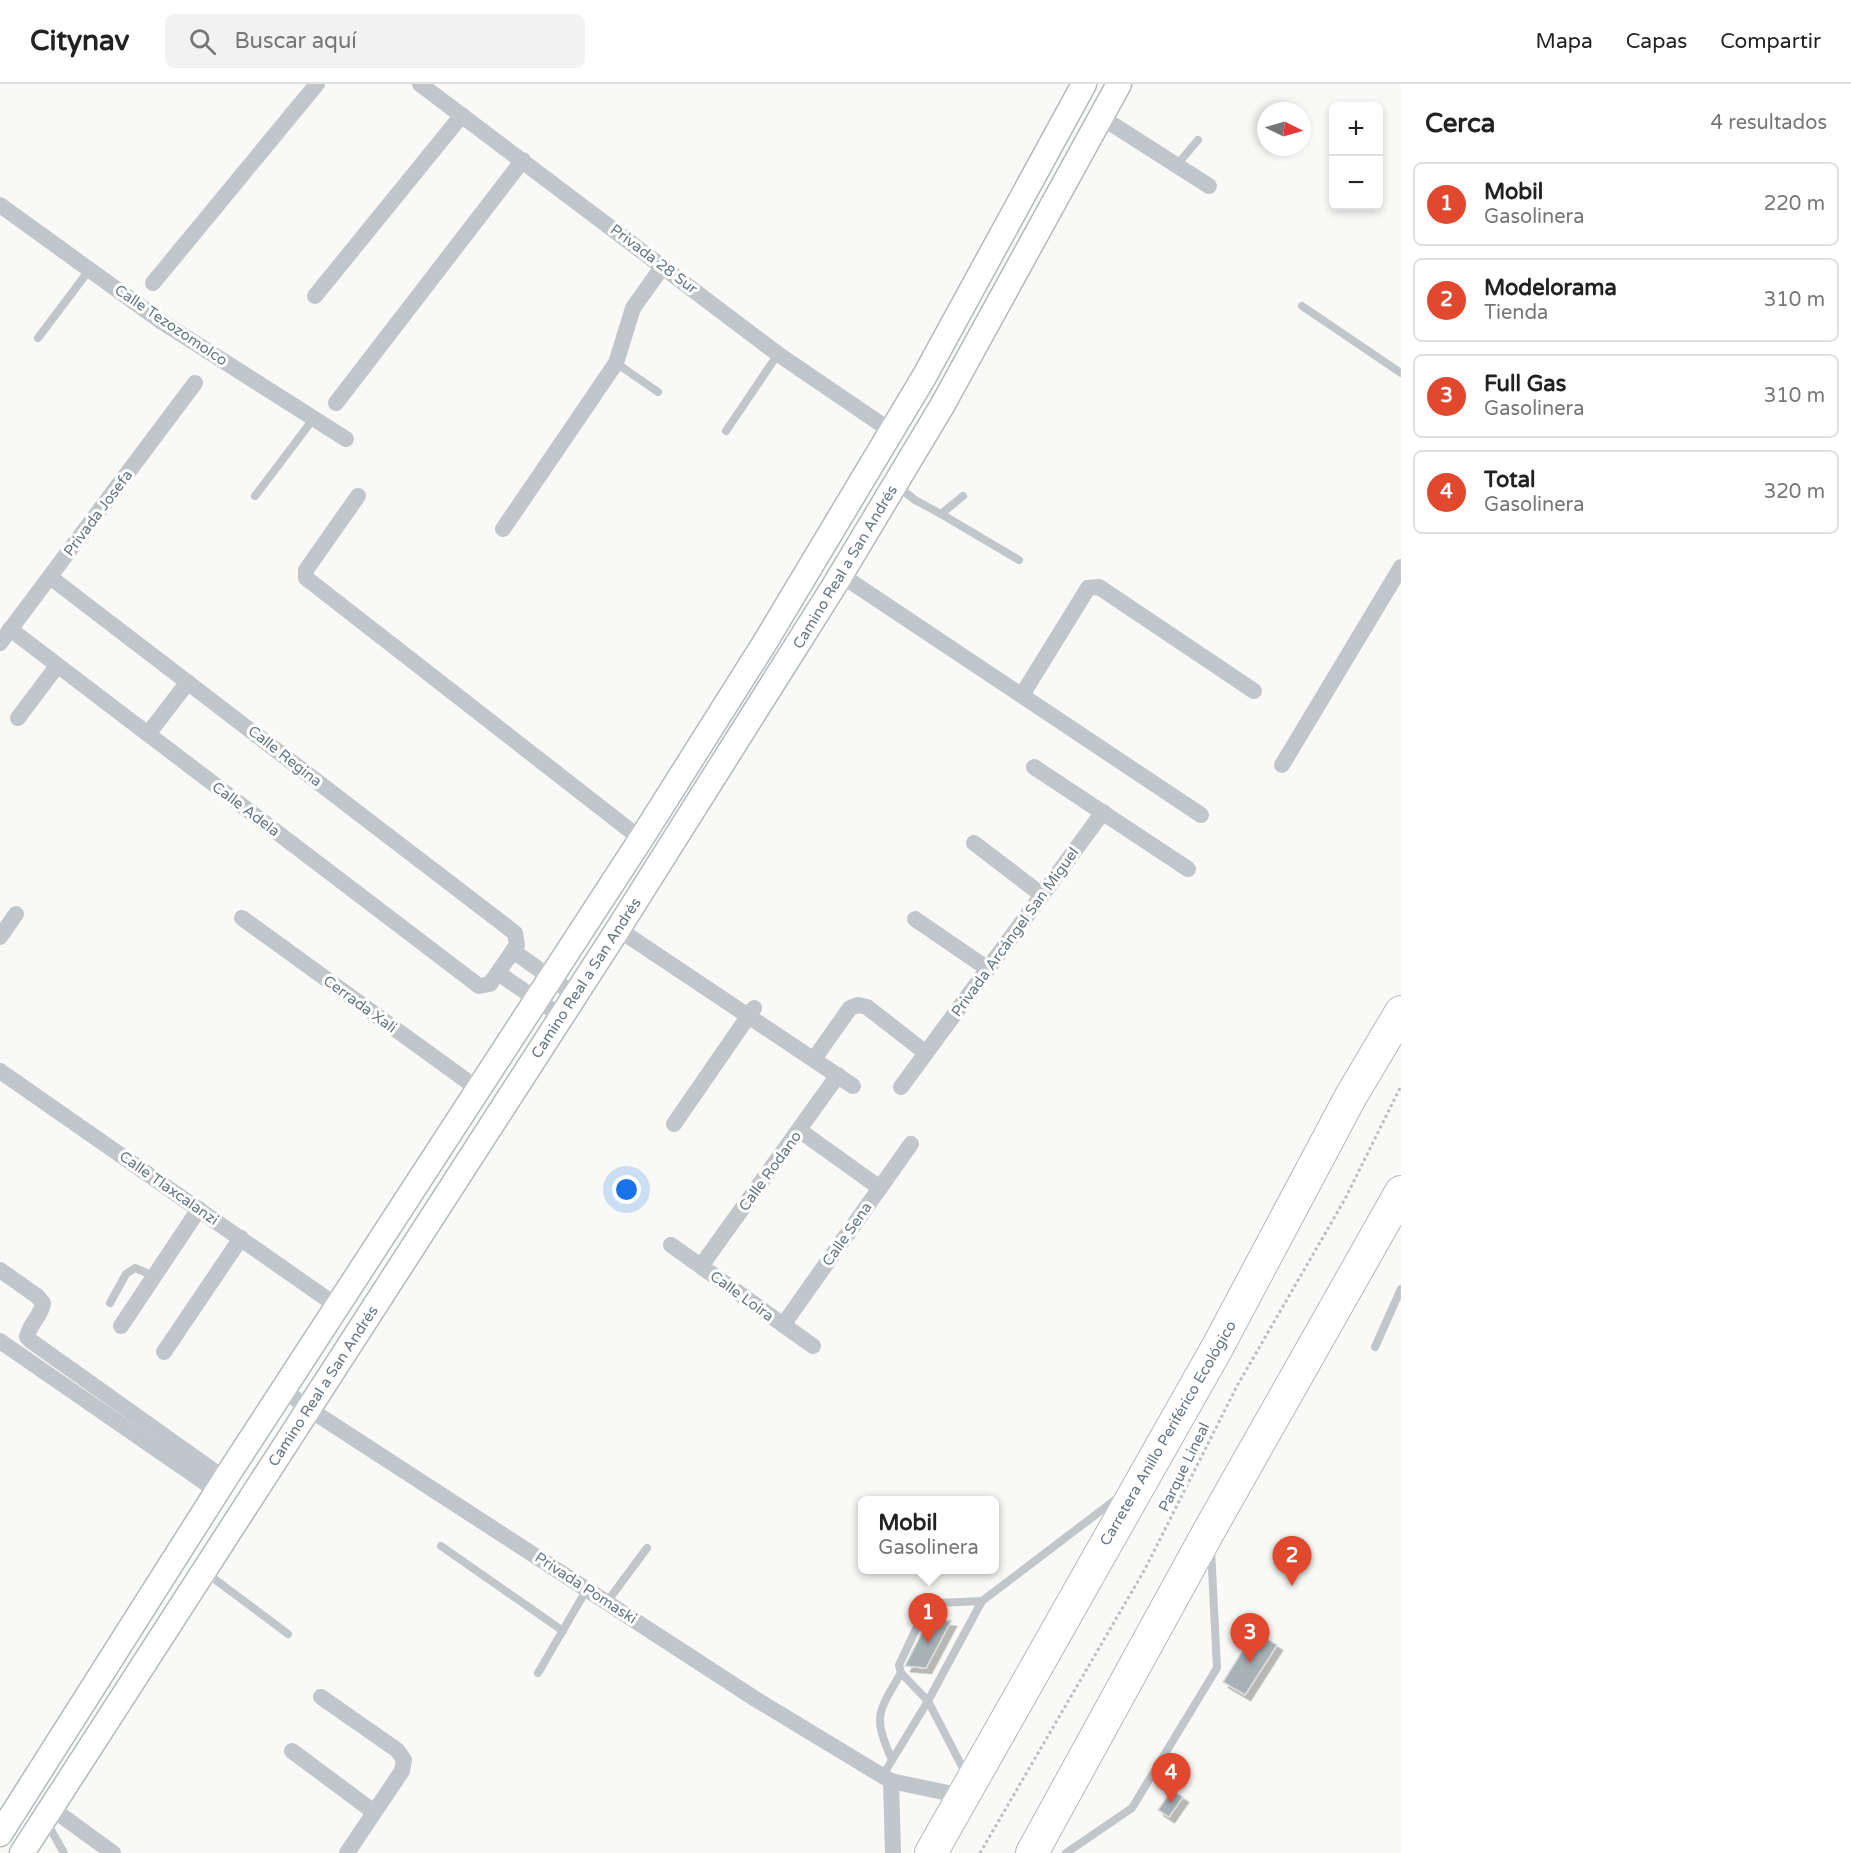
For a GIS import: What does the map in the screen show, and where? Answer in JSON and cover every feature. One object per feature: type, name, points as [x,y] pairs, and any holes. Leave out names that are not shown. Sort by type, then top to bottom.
[{"type":"highway","name":"Carretera Anillo Periférico Ecológico","points":[[931,1853],[1217,1348],[1351,1096],[1401,1012]]},
{"type":"highway","points":[[1032,1853],[1210,1529],[1401,1192]]},
{"type":"main road","name":"Camino Real a San Andrés","points":[[0,1834],[154,1589],[641,839],[764,644],[924,377],[1084,84]]},
{"type":"main road","name":"Camino Real a San Andrés","points":[[22,1853],[621,924],[841,574],[950,392],[1119,84]]},
{"type":"main road","points":[[924,377],[950,392]]},
{"type":"main road","points":[[154,1589],[181,1606]]},
{"type":"street","points":[[153,283],[316,84]]},
{"type":"street","name":"Privada 28 Sur","points":[[420,84],[524,160],[778,354],[891,431]]},
{"type":"street","points":[[315,296],[462,115]]},
{"type":"street","points":[[1101,117],[1209,186]]},
{"type":"street","points":[[336,404],[524,160]]},
{"type":"street","name":"Calle Tezozomolco","points":[[0,205],[162,322],[315,417],[346,439]]},
{"type":"street","points":[[503,529],[616,363],[633,308],[663,266]]},
{"type":"street","name":"Privada Josefa","points":[[0,643],[195,383]]},
{"type":"street","points":[[358,496],[306,570],[306,578],[641,839]]},
{"type":"street","points":[[1282,765],[1401,567]]},
{"type":"street","points":[[841,574],[1201,816]]},
{"type":"street","name":"Calle Regina","points":[[50,577],[515,933],[515,945],[550,978],[574,995]]},
{"type":"street","points":[[1022,696],[1088,588],[1093,586],[1099,587],[1254,691]]},
{"type":"street","name":"Calle Adela","points":[[10,629],[479,986],[484,987],[490,984],[498,973]]},
{"type":"street","points":[[18,718],[57,666]]},
{"type":"street","points":[[148,734],[188,681]]},
{"type":"street","points":[[1034,767],[1188,869]]},
{"type":"street","name":"Privada Arcángel San Miguel","points":[[901,1087],[1103,812]]},
{"type":"street","points":[[974,843],[1042,895]]},
{"type":"street","points":[[0,937],[16,914]]},
{"type":"street","name":"Cerrada Xali","points":[[242,918],[478,1089]]},
{"type":"street","points":[[915,920],[988,969]]},
{"type":"street","points":[[621,924],[751,1012],[776,1023],[785,1038],[853,1086]]},
{"type":"street","points":[[515,945],[498,973],[561,1016]]},
{"type":"street","points":[[814,1059],[850,1008],[858,1005],[867,1006],[927,1053]]},
{"type":"street","points":[[674,1124],[751,1012]]},
{"type":"street","name":"Calle Tlaxcalanzi","points":[[0,1071],[337,1306]]},
{"type":"street","name":"Calle Rodano","points":[[701,1266],[838,1075]]},
{"type":"street","points":[[799,1130],[880,1188]]},
{"type":"street","name":"Calle Sena","points":[[783,1325],[911,1144]]},
{"type":"street","points":[[121,1326],[199,1209]]},
{"type":"street","points":[[164,1352],[241,1238]]},
{"type":"street","name":"Calle Loira","points":[[671,1245],[813,1346]]},
{"type":"street","points":[[0,1270],[37,1296],[43,1303],[42,1311],[28,1332],[27,1337],[31,1341],[221,1485]]},
{"type":"street","points":[[0,1341],[221,1485]]},
{"type":"street","name":"Privada Pomaski","points":[[284,1389],[309,1409],[757,1700],[887,1778],[966,1789]]},
{"type":"street","points":[[321,1697],[397,1750],[404,1760],[402,1771],[347,1853]]},
{"type":"street","points":[[292,1751],[374,1812]]},
{"type":"street","points":[[887,1778],[893,1853]]},
{"type":"street","points":[[48,1813],[113,1853]]},
{"type":"lane","points":[[1176,166],[1198,141]]},
{"type":"lane","points":[[38,338],[90,269]]},
{"type":"lane","points":[[1302,306],[1401,373]]},
{"type":"lane","points":[[726,431],[778,354]]},
{"type":"lane","points":[[616,363],[658,393]]},
{"type":"lane","points":[[255,496],[315,417]]},
{"type":"lane","points":[[895,484],[915,500],[1019,560]]},
{"type":"lane","points":[[941,514],[963,496]]},
{"type":"lane","points":[[110,1303],[126,1274],[135,1268],[154,1276]]},
{"type":"lane","points":[[1375,1347],[1401,1289]]},
{"type":"lane","points":[[887,1778],[892,1760],[928,1701],[982,1601],[1141,1480]]},
{"type":"lane","points":[[1066,1853],[1132,1808],[1216,1668],[1210,1529]]},
{"type":"lane","points":[[441,1546],[563,1631]]},
{"type":"lane","points":[[607,1602],[647,1548]]},
{"type":"lane","points":[[204,1571],[288,1634]]},
{"type":"lane","points":[[538,1673],[587,1589]]},
{"type":"lane","points":[[966,1789],[928,1701],[901,1673],[899,1665],[926,1610],[938,1603],[982,1601]]},
{"type":"lane","points":[[892,1760],[880,1734],[878,1712],[901,1673]]},
{"type":"lane","points":[[48,1813],[64,1853]]},
{"type":"path","name":"Parque Lineal","points":[[980,1853],[1145,1569],[1181,1502],[1237,1386],[1335,1217],[1401,1086]]},
{"type":"building","points":[[929,1619],[951,1621],[926,1668],[905,1666]]},
{"type":"building","points":[[1255,1631],[1277,1645],[1245,1695],[1223,1682]]},
{"type":"building","points":[[1172,1790],[1183,1797],[1169,1817],[1158,1810]]},
{"type":"place","name":"Modelorama","points":[[1292,1586]]},
{"type":"place","name":"Mobil","points":[[928,1643]]},
{"type":"place","name":"Full Gas","points":[[1250,1663]]},
{"type":"place","name":"Total","points":[[1171,1803]]}]
